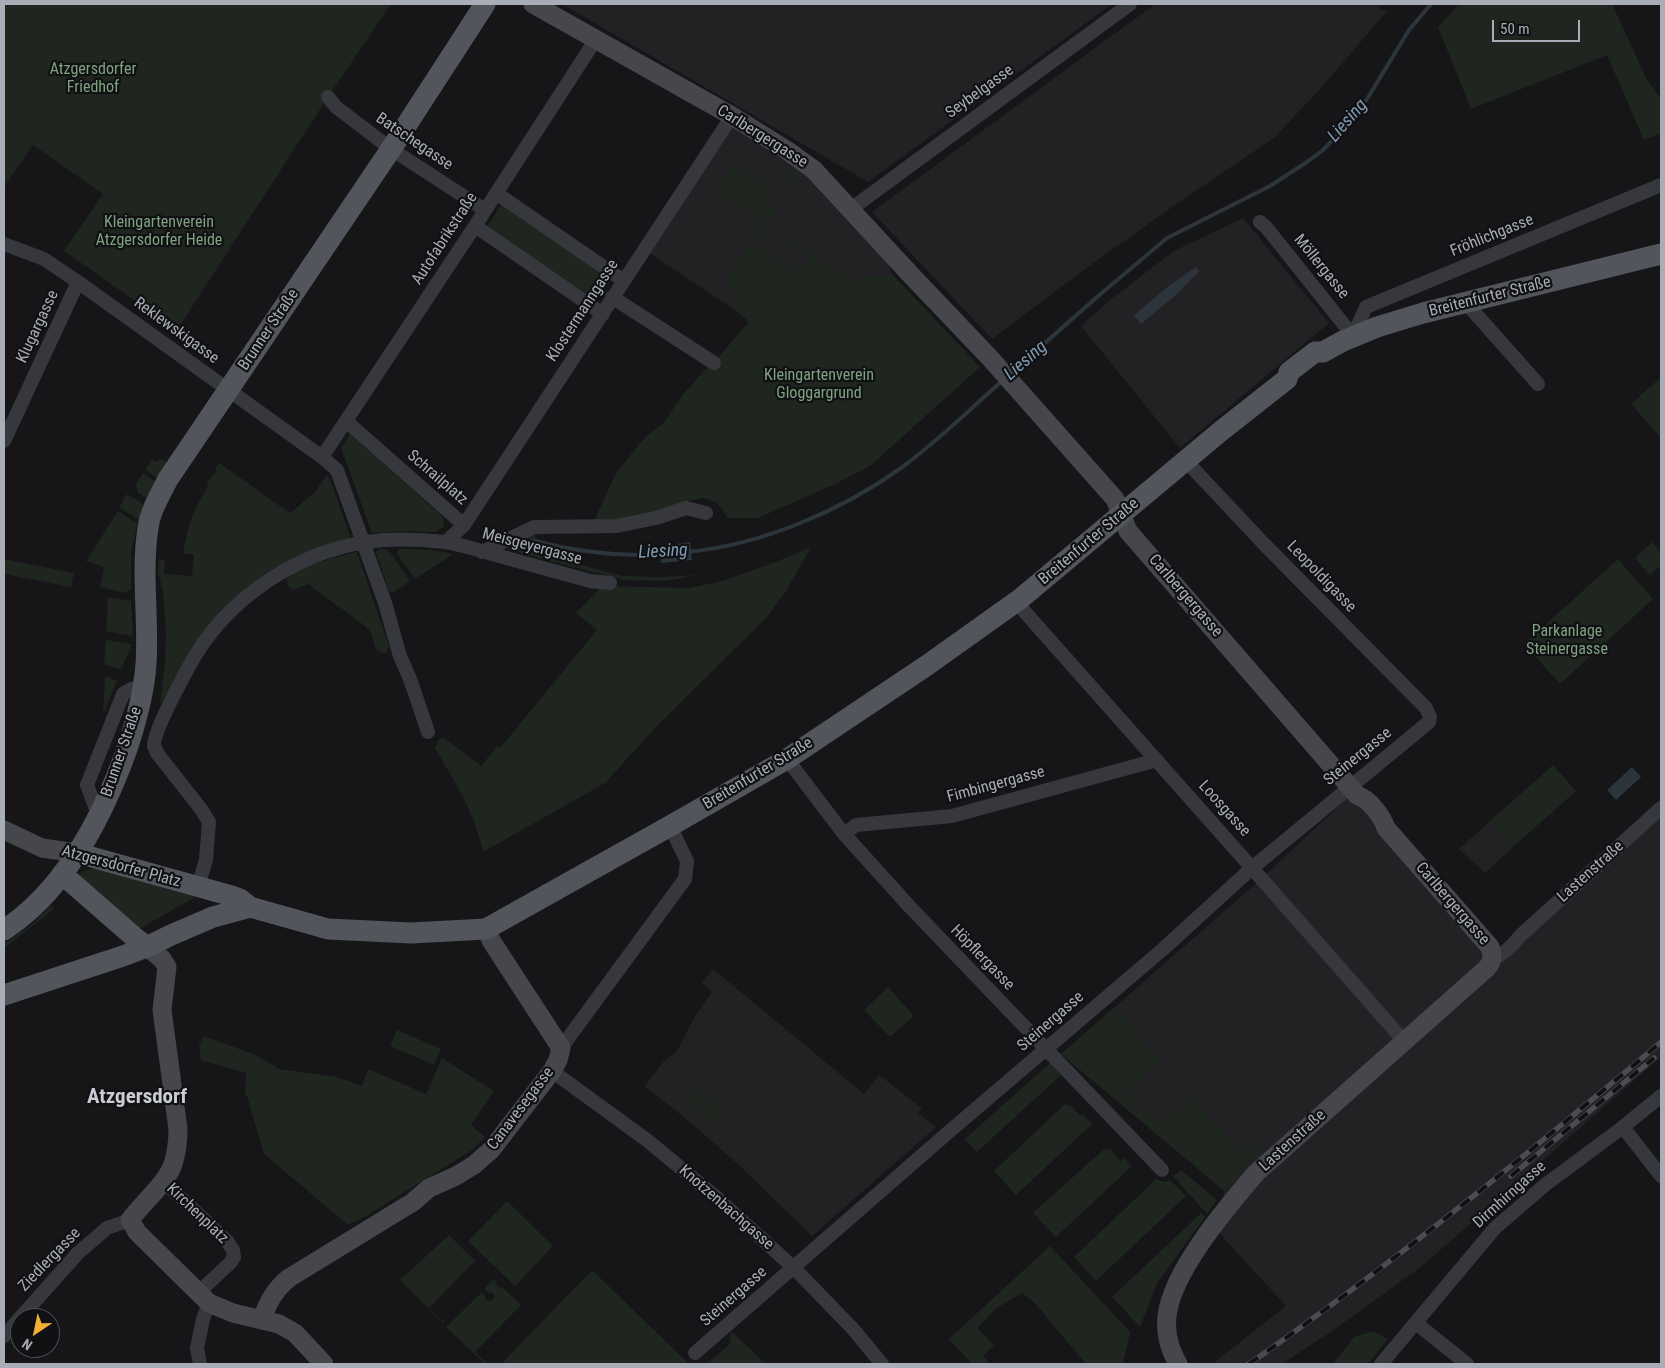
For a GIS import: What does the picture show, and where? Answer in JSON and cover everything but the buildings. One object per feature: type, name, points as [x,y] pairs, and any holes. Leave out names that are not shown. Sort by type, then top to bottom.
[{"type":"main road","name":"Brunner Straße","points":[[4,930],[38,902],[62,874],[99,817],[116,778],[134,728],[146,667],[147,638],[144,567],[148,528],[150,517],[168,479],[391,149],[486,4]]},
{"type":"main road","name":"Breitenfurter Straße","points":[[250,907],[328,929],[419,933],[486,929],[787,759],[926,666],[1016,602],[1287,378],[1295,378],[1321,360],[1323,352],[1354,336],[1423,313],[1661,254]]},
{"type":"main road","name":"Atzgersdorfer Platz","points":[[77,853],[240,899],[250,907]]},
{"type":"main road","name":"Atzgersdorfer Platz","points":[[62,874],[148,947]]},
{"type":"main road","points":[[203,888],[214,897],[217,905],[217,911],[213,917]]},
{"type":"main road","points":[[4,995],[148,947],[213,917],[250,907]]},
{"type":"street","name":"Carlbergergasse","points":[[533,4],[732,116],[788,151],[814,170],[994,362],[1115,499],[1128,531],[1354,791],[1363,797],[1383,820],[1386,828],[1490,947],[1493,953],[1492,960]]},
{"type":"street","name":"Seybelgasse","points":[[851,209],[1130,4]]},
{"type":"street","name":"Autofabrikstraße","points":[[322,457],[596,39]]},
{"type":"street","name":"Batschegasse","points":[[328,97],[336,108],[391,149],[485,210]]},
{"type":"street","name":"Klostermanngasse","points":[[464,525],[732,116]]},
{"type":"street","name":"Fröhlichgasse","points":[[1354,336],[1366,307],[1661,185]]},
{"type":"street","points":[[496,193],[624,281]]},
{"type":"street","name":"Möllergasse","points":[[1260,222],[1354,336]]},
{"type":"street","points":[[474,226],[603,314]]},
{"type":"street","name":"Reklewskigasse","points":[[4,244],[44,259],[322,457]]},
{"type":"street","name":"Klugargasse","points":[[4,441],[78,282]]},
{"type":"street","points":[[612,297],[714,363]]},
{"type":"street","points":[[1466,303],[1538,384]]},
{"type":"street","name":"Schrailplatz","points":[[346,421],[464,525],[446,542]]},
{"type":"street","points":[[322,457],[337,470],[384,603],[400,656],[428,732]]},
{"type":"street","name":"Leopoldigasse","points":[[1186,461],[1347,629],[1426,708],[1430,717]]},
{"type":"street","points":[[482,552],[534,527],[617,526],[656,518],[686,508],[706,513]]},
{"type":"street","points":[[203,888],[208,822],[201,808],[157,753],[154,745],[169,705],[199,650],[223,618],[239,602],[274,577],[300,562],[362,543],[385,540],[446,542]]},
{"type":"street","name":"Meisgeyergasse","points":[[446,542],[590,581],[610,583]]},
{"type":"street","name":"Loosgasse","points":[[1016,602],[1404,1042]]},
{"type":"street","name":"Steinergasse","points":[[695,1353],[951,1130],[1162,950],[1252,868],[1354,791],[1381,761],[1425,726],[1430,717]]},
{"type":"street","name":"Höpflergasse","points":[[787,759],[844,834],[909,906],[1162,1170]]},
{"type":"street","name":"Fimbingergasse","points":[[844,834],[856,825],[952,816],[1157,760]]},
{"type":"street","name":"Lastenstraße","points":[[1178,1364],[1172,1354],[1166,1318],[1172,1297],[1188,1262],[1228,1206],[1256,1173],[1487,968],[1496,952],[1511,939],[1520,936],[1661,808]]},
{"type":"street","name":"Canavesegasse","points":[[262,1319],[274,1293],[289,1278],[413,1202],[429,1188],[456,1176],[483,1158],[491,1150],[552,1071],[558,1060],[561,1048],[685,879],[688,861],[670,826]]},
{"type":"street","points":[[4,830],[42,848]]},
{"type":"street","name":"Atzgersdorfer Platz","points":[[42,848],[77,853]]},
{"type":"street","name":"Atzgersdorfer Platz","points":[[42,848],[62,874]]},
{"type":"street","points":[[486,929],[492,942],[561,1048]]},
{"type":"street","points":[[148,947],[162,958],[167,967],[162,1010],[178,1129],[178,1145],[173,1166],[163,1181]]},
{"type":"street","name":"Knotzenbachgasse","points":[[552,1071],[655,1146],[717,1198],[794,1268],[853,1329],[882,1364]]},
{"type":"street","name":"Dirmhirngasse","points":[[1382,1364],[1495,1228],[1545,1185],[1661,1096]]},
{"type":"street","points":[[1623,1127],[1661,1176]]},
{"type":"street","name":"Kirchenplatz","points":[[130,1220],[163,1181],[227,1241],[233,1250],[234,1257],[204,1298]]},
{"type":"street","points":[[130,1220],[137,1232],[204,1298],[234,1313],[280,1324],[295,1333],[324,1364]]},
{"type":"street","name":"Ziedlergasse","points":[[4,1336],[78,1253],[107,1228],[130,1220]]},
{"type":"street","points":[[200,1364],[197,1348],[205,1311],[204,1298]]},
{"type":"street","points":[[1416,1323],[1467,1364]]},
{"type":"shaded area","points":[[562,4],[1112,4],[868,182]]},
{"type":"shaded area","points":[[1155,4],[1379,4],[1380,10],[1387,11],[1322,87],[1274,138],[1182,200],[1078,274],[992,339],[872,212]]},
{"type":"shaded area","points":[[732,116],[788,151],[883,243],[892,274],[849,279],[749,322],[741,314],[651,254],[649,243]]},
{"type":"shaded area","points":[[1243,218],[1329,323],[1180,448],[1081,326],[1111,299],[1174,251]]},
{"type":"shaded area","points":[[1357,789],[1502,951],[1661,813],[1661,1057],[1422,1266],[1335,1329],[1282,1364],[1212,1364],[1286,1306],[1220,1234],[1224,1191],[1061,1054],[1251,888]]},
{"type":"shaded area","points":[[1490,821],[1513,847],[1485,873],[1459,849]]},
{"type":"shaded area","points":[[713,969],[864,1094],[879,1075],[922,1108],[918,1113],[936,1127],[812,1236],[743,1169],[696,1127],[645,1086],[663,1062],[677,1051],[695,1016],[712,992],[702,983]]},
{"type":"green space","name":"Kleingartenverein Atzgersdorfer Heide","points":[[4,4],[391,4],[328,97],[177,330],[64,251],[103,194],[33,145],[4,187]]},
{"type":"green space","points":[[1459,4],[1612,4],[1647,80],[1661,99],[1661,133],[1644,140],[1607,55],[1471,109],[1438,27]]},
{"type":"green space","name":"Kleingartenverein Gloggargrund","points":[[733,164],[767,185],[770,195],[765,202],[777,210],[755,244],[799,273],[810,257],[773,232],[802,189],[783,176],[791,168],[806,186],[777,231],[849,279],[892,274],[980,367],[870,466],[835,484],[758,518],[727,518],[720,507],[713,501],[704,499],[685,502],[666,511],[648,516],[593,523],[616,473],[640,443],[663,424],[684,393],[709,368],[749,322],[732,307],[741,293],[724,283],[763,223],[714,190],[719,182],[721,183]]},
{"type":"green space","points":[[501,205],[611,280],[597,301],[487,227]]},
{"type":"green space","points":[[1661,377],[1661,438],[1631,404]]},
{"type":"green space","points":[[350,434],[443,517],[444,526],[436,532],[372,533],[341,448]]},
{"type":"green space","points":[[152,459],[155,462],[161,459],[169,464],[159,479],[145,470]]},
{"type":"green space","points":[[219,463],[290,513],[314,493],[327,475],[351,539],[245,590],[226,606],[216,618],[160,703],[166,636],[163,590],[158,573],[159,559],[165,560],[164,574],[192,576],[194,555],[183,553],[187,534],[192,518],[209,485],[206,483],[217,471],[215,469]]},
{"type":"green space","points":[[143,473],[156,482],[146,498],[138,493],[136,484]]},
{"type":"green space","points":[[127,494],[143,504],[139,520],[119,507]]},
{"type":"green space","points":[[118,511],[138,524],[131,550],[131,589],[124,593],[100,587],[104,567],[86,561]]},
{"type":"green space","points":[[536,532],[533,552],[622,576],[660,577],[697,575],[666,581],[623,580],[508,550],[509,543]]},
{"type":"green space","points":[[1652,542],[1661,553],[1661,565],[1650,575],[1635,558]]},
{"type":"green space","points":[[811,547],[786,591],[768,616],[658,725],[605,783],[483,852],[470,811],[435,748],[438,740],[443,737],[481,766],[497,746],[500,748],[597,630],[576,613],[602,586],[689,588],[723,581]]},
{"type":"green space","points":[[379,549],[385,549],[390,552],[410,581],[393,593],[389,591],[376,552]]},
{"type":"green space","points":[[398,549],[431,550],[453,554],[415,579],[397,554]]},
{"type":"green space","points":[[357,552],[389,646],[386,653],[377,650],[371,633],[365,626],[308,584],[293,590],[287,585],[287,578],[303,568]]},
{"type":"green space","points":[[4,559],[74,573],[71,587],[4,574]]},
{"type":"green space","name":"Parkanlage Steinergasse","points":[[1618,559],[1653,599],[1560,684],[1524,644]]},
{"type":"green space","points":[[108,597],[131,601],[133,636],[106,631]]},
{"type":"green space","points":[[106,640],[132,644],[121,670],[104,664]]},
{"type":"green space","points":[[105,676],[117,681],[103,715]]},
{"type":"green space","points":[[1553,765],[1576,791],[1513,847],[1490,821]]},
{"type":"green space","points":[[97,869],[195,897],[139,929],[78,877],[82,872]]},
{"type":"green space","points":[[52,905],[54,909],[4,948],[4,944],[30,926]]},
{"type":"green space","points":[[888,987],[914,1016],[890,1037],[864,1010]]},
{"type":"green space","points":[[1115,1007],[1161,1062],[1129,1089],[1134,1097],[1133,1101],[1152,1119],[1157,1117],[1163,1123],[1191,1097],[1242,1154],[1259,1140],[1264,1145],[1252,1156],[1225,1191],[1061,1054]]},
{"type":"green space","points":[[397,1030],[441,1049],[434,1065],[390,1046]]},
{"type":"green space","points":[[204,1036],[256,1055],[279,1069],[337,1077],[362,1086],[368,1069],[426,1094],[442,1058],[494,1091],[471,1125],[485,1137],[472,1150],[366,1216],[348,1225],[264,1154],[247,1096],[245,1096],[246,1073],[201,1060],[199,1045]]},
{"type":"green space","points":[[1050,1063],[1061,1075],[977,1152],[965,1139]]},
{"type":"green space","points":[[698,1087],[727,1111],[715,1125],[686,1101]]},
{"type":"green space","points":[[1065,1104],[1071,1106],[1080,1116],[1083,1114],[1092,1124],[1016,1195],[994,1171]]},
{"type":"green space","points":[[1110,1149],[1121,1161],[1124,1158],[1132,1166],[1056,1237],[1033,1213],[1103,1150]]},
{"type":"green space","points":[[1181,1170],[1217,1200],[1207,1214],[1173,1176]]},
{"type":"green space","points":[[1156,1179],[1165,1182],[1170,1180],[1186,1196],[1096,1281],[1074,1257]]},
{"type":"green space","points":[[507,1201],[553,1246],[515,1286],[468,1241]]},
{"type":"green space","points":[[1201,1213],[1205,1217],[1157,1283],[1140,1327],[1112,1297]]},
{"type":"green space","points":[[449,1235],[475,1261],[429,1308],[443,1323],[400,1280]]},
{"type":"green space","points":[[1050,1246],[1130,1332],[1123,1364],[1086,1364],[1034,1302],[1022,1293],[995,1309],[978,1328],[994,1346],[983,1356],[990,1364],[972,1364],[949,1339]]},
{"type":"green space","points":[[592,1270],[689,1364],[501,1364]]},
{"type":"green space","points":[[494,1279],[500,1288],[502,1287],[521,1305],[475,1352],[487,1364],[485,1364],[446,1327],[482,1292],[486,1300],[493,1300],[493,1293],[487,1292],[484,1289]]},
{"type":"green space","points":[[731,1331],[766,1364],[706,1364],[730,1344]]},
{"type":"green space","points":[[1375,1332],[1388,1339],[1368,1364],[1333,1364],[1354,1337]]},
{"type":"water","points":[[1196,267],[1199,271],[1176,295],[1141,324],[1134,315],[1170,285]]},
{"type":"water","points":[[690,542],[692,560],[661,563],[661,546]]},
{"type":"water","points":[[1632,767],[1641,777],[1616,800],[1607,790]]},
{"type":"waterway","name":"Liesing","points":[[1011,373],[1167,238],[1270,186],[1323,150],[1347,125],[1367,99],[1409,30],[1431,4]]},
{"type":"waterway","name":"Liesing","points":[[687,552],[715,548],[771,534],[799,524],[853,498],[878,484],[914,458],[1002,381]]},
{"type":"waterway","name":"Liesing","points":[[535,541],[600,553],[665,554]]},
{"type":"railway","points":[[1249,1364],[1330,1306],[1488,1185],[1661,1042]]},
{"type":"railway","points":[[1511,1176],[1654,1058]]},
{"type":"district","name":"Atzgersdorf","points":[[137,1098]]},
{"type":"park label","name":"Atzgersdorfer Friedhof","points":[[93,79]]}]
